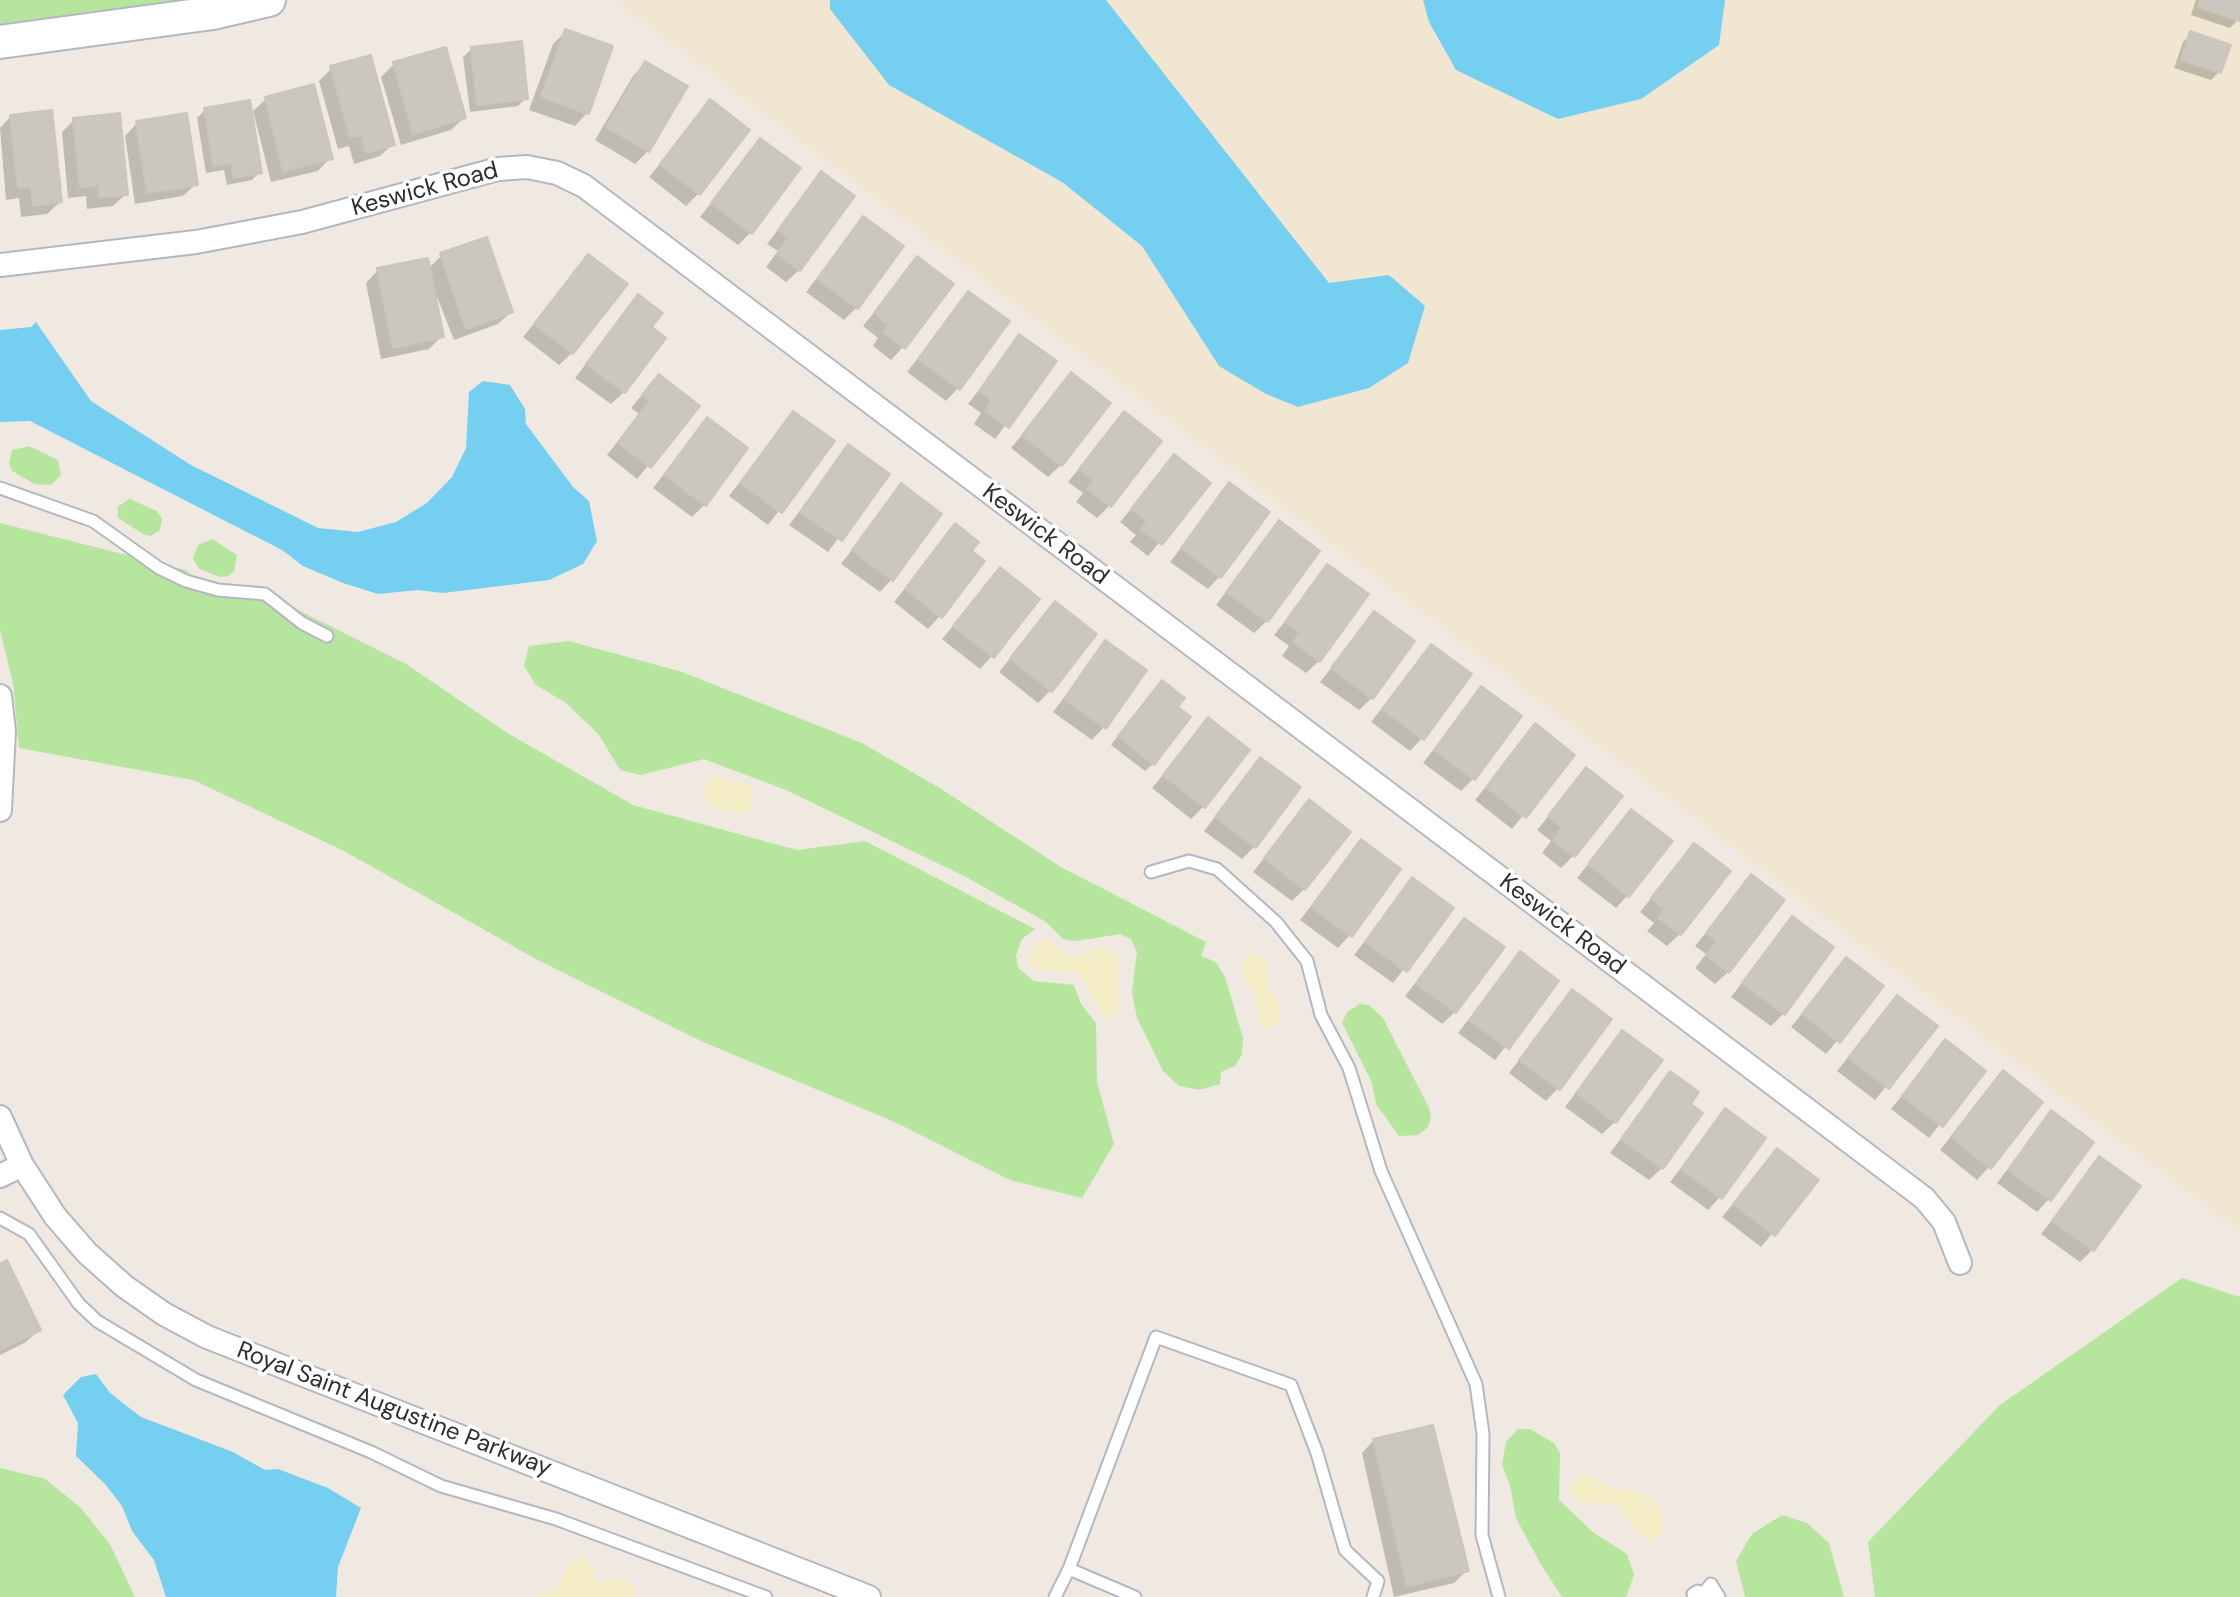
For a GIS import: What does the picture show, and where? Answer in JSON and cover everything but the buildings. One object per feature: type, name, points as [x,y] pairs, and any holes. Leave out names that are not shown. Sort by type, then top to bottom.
[{"type":"main road","points":[[0,42],[213,13],[269,0]]},
{"type":"street","name":"Keswick Road","points":[[0,265],[196,242],[302,222],[498,169],[527,167],[557,173],[584,186],[1924,1198],[1944,1222],[1960,1263]]},
{"type":"street","points":[[0,696],[4,731],[0,810]]},
{"type":"street","name":"Royal Saint Augustine Parkway","points":[[0,1117],[22,1165],[55,1216],[87,1253],[144,1300],[207,1337],[869,1597]]},
{"type":"street","points":[[0,1176],[22,1165]]},
{"type":"lane","points":[[0,488],[93,521],[159,568],[186,581],[218,590],[265,594],[302,623],[327,636]]},
{"type":"lane","points":[[1151,872],[1189,861],[1217,869],[1276,922],[1307,961],[1321,1015],[1349,1068],[1381,1171],[1476,1384],[1483,1434],[1482,1535],[1499,1597]]},
{"type":"lane","points":[[0,1218],[29,1234],[79,1304],[97,1321],[196,1380],[371,1452],[441,1486],[556,1519],[766,1597]]},
{"type":"lane","points":[[1055,1597],[1069,1569],[1156,1337],[1291,1385],[1317,1453],[1345,1550],[1378,1581],[1373,1597]]},
{"type":"lane","points":[[1069,1569],[1135,1597]]},
{"type":"lane","points":[[1710,1597],[1706,1590],[1711,1584],[1719,1597]]},
{"type":"lane","points":[[1695,1597],[1693,1594],[1698,1591],[1702,1597]]},
{"type":"shaded area","points":[[613,0],[2240,0],[2240,1233],[2192,1196]]},
{"type":"green space","points":[[0,0],[200,0],[0,27]]},
{"type":"green space","points":[[29,446],[58,460],[61,475],[51,485],[35,484],[12,471],[9,463],[12,450]]},
{"type":"green space","points":[[130,499],[157,511],[162,519],[160,530],[151,536],[143,534],[118,518],[118,506]]},
{"type":"green space","points":[[0,523],[186,570],[196,581],[262,592],[406,664],[509,734],[633,805],[797,850],[865,841],[1035,929],[1022,939],[1016,955],[1018,968],[1034,981],[1074,985],[1081,1004],[1096,1023],[1097,1082],[1114,1144],[1082,1198],[1010,1180],[897,1123],[703,1042],[538,960],[344,851],[193,780],[19,748],[13,683],[0,630]]},
{"type":"green space","points":[[212,539],[237,555],[234,571],[228,576],[220,577],[199,569],[193,558],[198,545]]},
{"type":"green space","points":[[569,641],[682,672],[862,743],[938,787],[1061,867],[1206,942],[1201,956],[1216,962],[1225,977],[1243,1038],[1242,1054],[1235,1066],[1221,1072],[1220,1084],[1199,1090],[1179,1086],[1163,1071],[1137,1018],[1132,992],[1137,952],[1131,939],[1120,934],[1076,941],[1063,939],[1046,922],[964,876],[786,790],[704,759],[641,775],[620,770],[599,735],[566,703],[536,685],[524,666],[529,646]]},
{"type":"green space","points":[[1360,1004],[1369,1005],[1383,1018],[1429,1108],[1431,1118],[1428,1127],[1418,1135],[1399,1136],[1376,1104],[1372,1083],[1342,1023],[1347,1012]]},
{"type":"green space","points":[[2182,1278],[2240,1297],[2240,1597],[1875,1597],[1868,1542],[2000,1405]]},
{"type":"green space","points":[[1518,1429],[1530,1429],[1554,1443],[1560,1453],[1559,1500],[1594,1533],[1627,1554],[1634,1575],[1626,1597],[1562,1597],[1540,1563],[1516,1518],[1510,1485],[1502,1465],[1506,1442]]},
{"type":"green space","points":[[0,1468],[45,1479],[80,1507],[110,1544],[135,1597],[0,1597]]},
{"type":"green space","points":[[1782,1515],[1807,1523],[1829,1543],[1844,1597],[1745,1597],[1736,1561],[1752,1534]]},
{"type":"sand","points":[[715,776],[750,785],[754,803],[748,812],[741,814],[709,807],[703,792],[707,782]]},
{"type":"sand","points":[[1046,940],[1073,958],[1105,947],[1118,955],[1119,1012],[1108,1017],[1101,1013],[1085,980],[1078,973],[1035,969],[1028,961],[1034,944]]},
{"type":"sand","points":[[1253,953],[1268,963],[1267,985],[1281,1006],[1279,1021],[1268,1029],[1258,1019],[1256,996],[1240,971],[1242,960]]},
{"type":"sand","points":[[1587,1474],[1613,1489],[1640,1492],[1653,1500],[1663,1512],[1662,1533],[1651,1540],[1636,1532],[1619,1506],[1580,1502],[1570,1493],[1571,1486],[1580,1475]]},
{"type":"sand","points":[[586,1557],[598,1582],[625,1579],[635,1589],[635,1597],[530,1597],[557,1589],[571,1561]]},
{"type":"water","points":[[830,0],[1106,0],[1329,283],[1389,275],[1425,306],[1408,363],[1369,388],[1298,407],[1266,394],[1219,366],[1142,246],[1062,182],[889,85],[830,9]]},
{"type":"water","points":[[1423,0],[1725,0],[1719,45],[1641,99],[1558,119],[1456,70],[1429,22]]},
{"type":"water","points":[[36,322],[91,401],[191,465],[318,528],[358,532],[396,522],[427,503],[452,477],[466,448],[469,392],[483,381],[510,385],[525,409],[526,424],[573,487],[589,501],[597,541],[583,564],[549,580],[443,593],[418,590],[378,594],[343,583],[303,566],[282,550],[30,421],[0,422],[0,330],[31,327]]},
{"type":"water","points":[[96,1374],[110,1393],[141,1417],[233,1452],[265,1470],[278,1469],[328,1488],[361,1508],[338,1567],[336,1597],[166,1597],[154,1560],[132,1531],[122,1506],[76,1456],[78,1423],[63,1395],[81,1377]]}]
